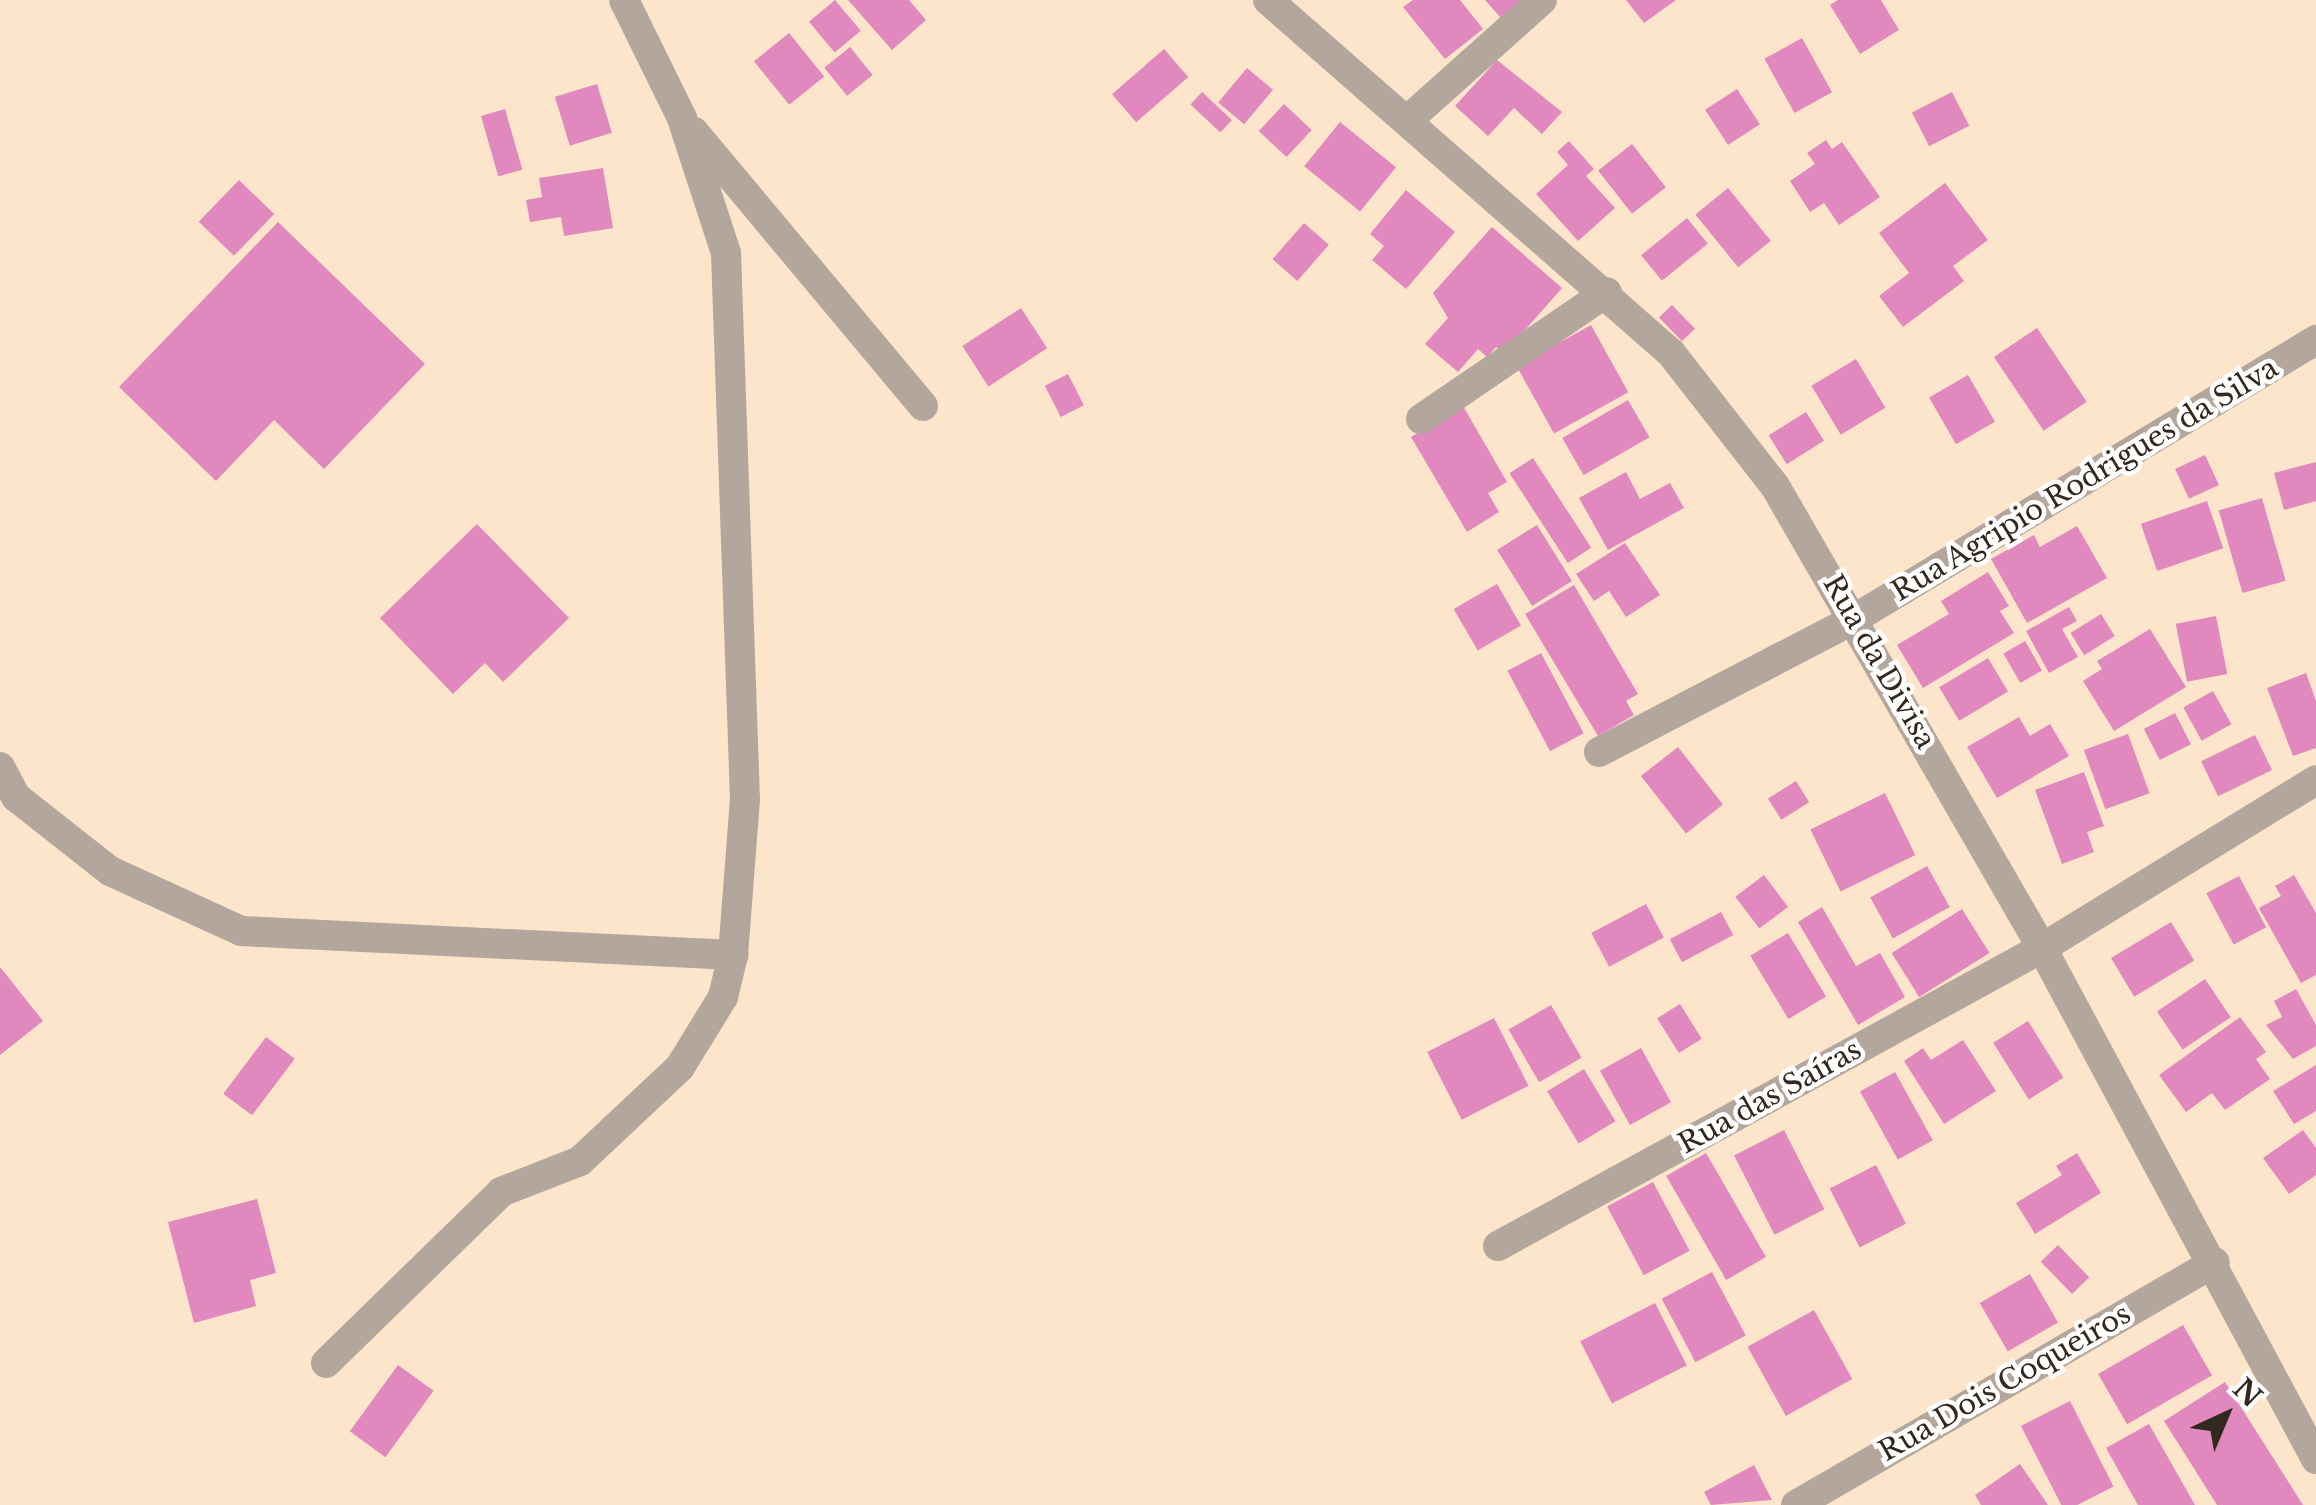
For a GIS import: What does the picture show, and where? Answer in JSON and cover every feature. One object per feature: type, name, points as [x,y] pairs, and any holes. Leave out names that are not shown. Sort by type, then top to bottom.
[{"type":"street","points":[[326,1363],[501,1192],[580,1161],[680,1066],[723,997],[733,955],[745,800],[726,252],[682,118],[624,0]]},
{"type":"street","name":"Rua da Divisa","points":[[1268,0],[1410,118],[1672,353],[1775,486],[2042,948],[2214,1262],[2316,1459]]},
{"type":"street","points":[[1410,118],[1542,0]]},
{"type":"street","points":[[682,118],[922,406]]},
{"type":"street","points":[[1421,419],[1608,292]]},
{"type":"street","name":"Rua Agripio Rodrigues da Silva","points":[[1599,752],[1854,619],[2316,340]]},
{"type":"street","points":[[0,767],[16,798],[110,871],[240,931],[733,955]]},
{"type":"street","name":"Rua das Saíras","points":[[1498,1246],[2042,948],[2316,780]]},
{"type":"street","name":"Rua Dois Coqueiros","points":[[1796,1505],[2214,1262]]},
{"type":"building","points":[[835,0],[861,31],[835,52],[809,22]]},
{"type":"building","points":[[848,0],[909,0],[926,20],[892,50]]},
{"type":"building","points":[[1413,0],[1460,0],[1483,29],[1445,59],[1403,7]]},
{"type":"building","points":[[1485,0],[1522,0],[1501,18]]},
{"type":"building","points":[[1626,0],[1676,0],[1644,23]]},
{"type":"building","points":[[1838,0],[1881,0],[1899,30],[1860,54],[1830,5]]},
{"type":"building","points":[[789,33],[824,77],[789,105],[754,61]]},
{"type":"building","points":[[1802,38],[1832,92],[1794,113],[1764,59]]},
{"type":"building","points":[[850,47],[873,75],[847,96],[824,68]]},
{"type":"building","points":[[1164,49],[1188,77],[1136,122],[1112,94]]},
{"type":"building","points":[[1497,60],[1562,112],[1542,134],[1514,108],[1488,136],[1455,106]]},
{"type":"building","points":[[1247,68],[1273,90],[1244,124],[1218,102]]},
{"type":"building","points":[[597,84],[612,133],[570,146],[555,97]]},
{"type":"building","points":[[1737,89],[1760,124],[1728,145],[1705,110]]},
{"type":"building","points":[[1202,92],[1232,120],[1220,132],[1190,104]]},
{"type":"building","points":[[1952,92],[1969,126],[1929,146],[1912,112]]},
{"type":"building","points":[[1284,104],[1312,130],[1287,157],[1259,131]]},
{"type":"building","points":[[505,109],[522,170],[498,176],[481,116]]},
{"type":"building","points":[[1340,122],[1396,167],[1360,212],[1304,166]]},
{"type":"building","points":[[1826,140],[1832,149],[1842,142],[1880,197],[1839,225],[1824,203],[1810,212],[1790,181],[1815,164],[1807,153]]},
{"type":"building","points":[[1569,141],[1594,169],[1586,176],[1615,208],[1578,241],[1536,194],[1568,165],[1557,152]]},
{"type":"building","points":[[1632,144],[1666,187],[1632,214],[1598,170]]},
{"type":"building","points":[[603,168],[613,228],[564,236],[561,217],[530,222],[526,200],[542,197],[539,178]]},
{"type":"building","points":[[239,180],[274,214],[234,256],[199,222]]},
{"type":"building","points":[[1945,183],[1988,240],[1953,266],[1964,281],[1903,327],[1879,296],[1909,273],[1879,233]]},
{"type":"building","points":[[1728,188],[1771,241],[1738,267],[1695,214]]},
{"type":"building","points":[[1406,190],[1455,232],[1406,289],[1372,260],[1384,246],[1370,234]]},
{"type":"building","points":[[1687,218],[1708,244],[1662,281],[1641,255]]},
{"type":"building","points":[[278,222],[425,364],[324,469],[274,420],[216,481],[119,387]]},
{"type":"building","points":[[1304,223],[1329,245],[1297,281],[1273,259]]},
{"type":"building","points":[[1492,227],[1562,288],[1504,354],[1496,347],[1487,357],[1478,349],[1458,372],[1425,344],[1448,318],[1433,293]]},
{"type":"building","points":[[1672,305],[1695,329],[1682,341],[1659,318]]},
{"type":"building","points":[[1021,308],[1047,348],[988,386],[962,346]]},
{"type":"building","points":[[1591,325],[1628,392],[1554,434],[1517,366]]},
{"type":"building","points":[[2037,328],[2087,402],[2044,431],[1994,357]]},
{"type":"building","points":[[1856,359],[1885,408],[1841,435],[1811,386]]},
{"type":"building","points":[[1068,374],[1084,405],[1061,417],[1045,386]]},
{"type":"building","points":[[1968,375],[1995,422],[1956,444],[1929,398]]},
{"type":"building","points":[[1628,400],[1650,437],[1584,475],[1562,438]]},
{"type":"building","points":[[1463,406],[1507,482],[1488,493],[1499,512],[1467,532],[1411,437]]},
{"type":"building","points":[[1806,412],[1824,441],[1787,464],[1769,435]]},
{"type":"building","points":[[2205,455],[2219,485],[2189,499],[2175,469]]},
{"type":"building","points":[[1533,458],[1591,548],[1568,563],[1510,473]]},
{"type":"building","points":[[2316,462],[2316,501],[2284,510],[2274,473]]},
{"type":"building","points":[[1626,472],[1640,499],[1670,483],[1684,508],[1608,550],[1579,498]]},
{"type":"building","points":[[2262,498],[2286,581],[2242,593],[2219,510]]},
{"type":"building","points":[[2207,501],[2223,548],[2157,571],[2141,524]]},
{"type":"building","points":[[477,524],[569,618],[503,682],[485,663],[453,694],[380,618]]},
{"type":"building","points":[[1537,525],[1572,581],[1532,606],[1497,550]]},
{"type":"building","points":[[2077,526],[2107,578],[2027,623],[1991,559],[2034,535],[2040,547]]},
{"type":"building","points":[[1625,543],[1660,595],[1626,617],[1609,591],[1594,601],[1576,574]]},
{"type":"building","points":[[1988,572],[2009,606],[2000,611],[2014,633],[1923,688],[1897,645],[1949,614],[1941,601]]},
{"type":"building","points":[[1497,584],[1521,626],[1478,651],[1454,609]]},
{"type":"building","points":[[1574,585],[1638,694],[1626,701],[1634,715],[1598,736],[1525,614]]},
{"type":"building","points":[[2069,607],[2077,621],[2062,629],[2078,657],[2049,673],[2026,631]]},
{"type":"building","points":[[2101,614],[2115,636],[2084,655],[2070,633]]},
{"type":"building","points":[[2216,616],[2227,674],[2187,682],[2176,624]]},
{"type":"building","points":[[2150,629],[2186,687],[2114,731],[2083,681],[2102,669],[2097,661]]},
{"type":"building","points":[[2025,641],[2042,670],[2020,683],[2003,654]]},
{"type":"building","points":[[1541,653],[1584,733],[1550,751],[1507,671]]},
{"type":"building","points":[[1988,658],[2008,691],[1959,721],[1939,687]]},
{"type":"building","points":[[2306,673],[2316,701],[2316,748],[2293,756],[2267,688]]},
{"type":"building","points":[[2213,691],[2231,724],[2202,741],[2183,707]]},
{"type":"building","points":[[2175,713],[2191,744],[2160,760],[2144,729]]},
{"type":"building","points":[[2019,717],[2030,736],[2050,724],[2069,756],[1997,798],[1967,747]]},
{"type":"building","points":[[2128,734],[2150,793],[2105,809],[2084,750]]},
{"type":"building","points":[[2255,735],[2272,770],[2218,796],[2201,761]]},
{"type":"building","points":[[1678,747],[1723,805],[1686,833],[1641,776]]},
{"type":"building","points":[[2084,772],[2104,826],[2087,832],[2094,852],[2062,864],[2035,790]]},
{"type":"building","points":[[1796,781],[1809,802],[1781,820],[1768,798]]},
{"type":"building","points":[[1885,793],[1915,855],[1841,891],[1810,829]]},
{"type":"building","points":[[1927,866],[1950,907],[1893,939],[1870,898]]},
{"type":"building","points":[[1764,875],[1788,907],[1759,929],[1735,897]]},
{"type":"building","points":[[2294,875],[2316,913],[2316,975],[2301,983],[2259,908],[2281,896],[2275,886]]},
{"type":"building","points":[[2239,876],[2266,927],[2234,945],[2206,893]]},
{"type":"building","points":[[1646,904],[1664,938],[1609,967],[1591,933]]},
{"type":"building","points":[[1822,907],[1856,966],[1880,953],[1905,997],[1858,1025],[1798,922]]},
{"type":"building","points":[[1962,909],[1990,953],[1919,997],[1892,953]]},
{"type":"building","points":[[1721,912],[1733,935],[1682,962],[1670,939]]},
{"type":"building","points":[[2171,922],[2194,961],[2134,997],[2111,958]]},
{"type":"building","points":[[1788,933],[1826,996],[1788,1019],[1750,956]]},
{"type":"building","points":[[0,967],[43,1021],[0,1055]]},
{"type":"building","points":[[2205,979],[2231,1017],[2183,1050],[2157,1011]]},
{"type":"building","points":[[2296,989],[2316,1025],[2316,1046],[2293,1059],[2266,1025],[2282,1017],[2274,1001]]},
{"type":"building","points":[[1680,1004],[1702,1039],[1679,1053],[1657,1018]]},
{"type":"building","points":[[1551,1005],[1582,1058],[1539,1082],[1509,1030]]},
{"type":"building","points":[[2240,1017],[2266,1052],[2256,1059],[2270,1079],[2225,1110],[2212,1093],[2186,1112],[2159,1075]]},
{"type":"building","points":[[1494,1018],[1529,1086],[1462,1120],[1427,1052]]},
{"type":"building","points":[[2028,1021],[2064,1078],[2029,1100],[1993,1043]]},
{"type":"building","points":[[266,1037],[295,1059],[252,1115],[223,1094]]},
{"type":"building","points":[[1963,1040],[1996,1091],[1944,1124],[1904,1061],[1923,1048],[1931,1060]]},
{"type":"building","points":[[1641,1048],[1671,1102],[1630,1125],[1600,1071]]},
{"type":"building","points":[[2316,1065],[2316,1111],[2294,1124],[2273,1091]]},
{"type":"building","points":[[1584,1069],[1615,1121],[1579,1143],[1547,1091]]},
{"type":"building","points":[[1895,1072],[1933,1140],[1898,1160],[1860,1091]]},
{"type":"building","points":[[1784,1130],[1824,1209],[1775,1235],[1734,1155]]},
{"type":"building","points":[[2303,1130],[2316,1148],[2316,1175],[2289,1194],[2263,1158]]},
{"type":"building","points":[[1706,1153],[1766,1257],[1726,1280],[1666,1176]]},
{"type":"building","points":[[2077,1153],[2101,1193],[2035,1234],[2016,1203],[2062,1175],[2056,1166]]},
{"type":"building","points":[[1876,1165],[1906,1224],[1860,1247],[1830,1189]]},
{"type":"building","points":[[1653,1182],[1690,1251],[1644,1275],[1607,1206]]},
{"type":"building","points":[[257,1199],[276,1273],[250,1280],[256,1306],[194,1323],[168,1222]]},
{"type":"building","points":[[2058,1245],[2089,1277],[2072,1294],[2041,1262]]},
{"type":"building","points":[[1712,1272],[1746,1336],[1695,1362],[1662,1299]]},
{"type":"building","points":[[2030,1274],[2058,1322],[2008,1351],[1980,1303]]},
{"type":"building","points":[[1655,1303],[1687,1365],[1612,1404],[1580,1341]]},
{"type":"building","points":[[1814,1310],[1852,1379],[1786,1416],[1748,1347]]},
{"type":"building","points":[[2183,1325],[2212,1375],[2127,1424],[2098,1374]]},
{"type":"building","points":[[398,1365],[434,1391],[385,1457],[350,1431]]},
{"type":"building","points":[[2225,1382],[2303,1505],[2217,1505],[2164,1421]]},
{"type":"building","points":[[2070,1401],[2114,1487],[2077,1505],[2061,1505],[2021,1426]]},
{"type":"building","points":[[2149,1424],[2195,1505],[2138,1505],[2106,1448]]},
{"type":"building","points":[[2020,1464],[2048,1505],[1981,1505],[1975,1495]]},
{"type":"building","points":[[1754,1465],[1772,1500],[1711,1505],[1704,1492]]}]
